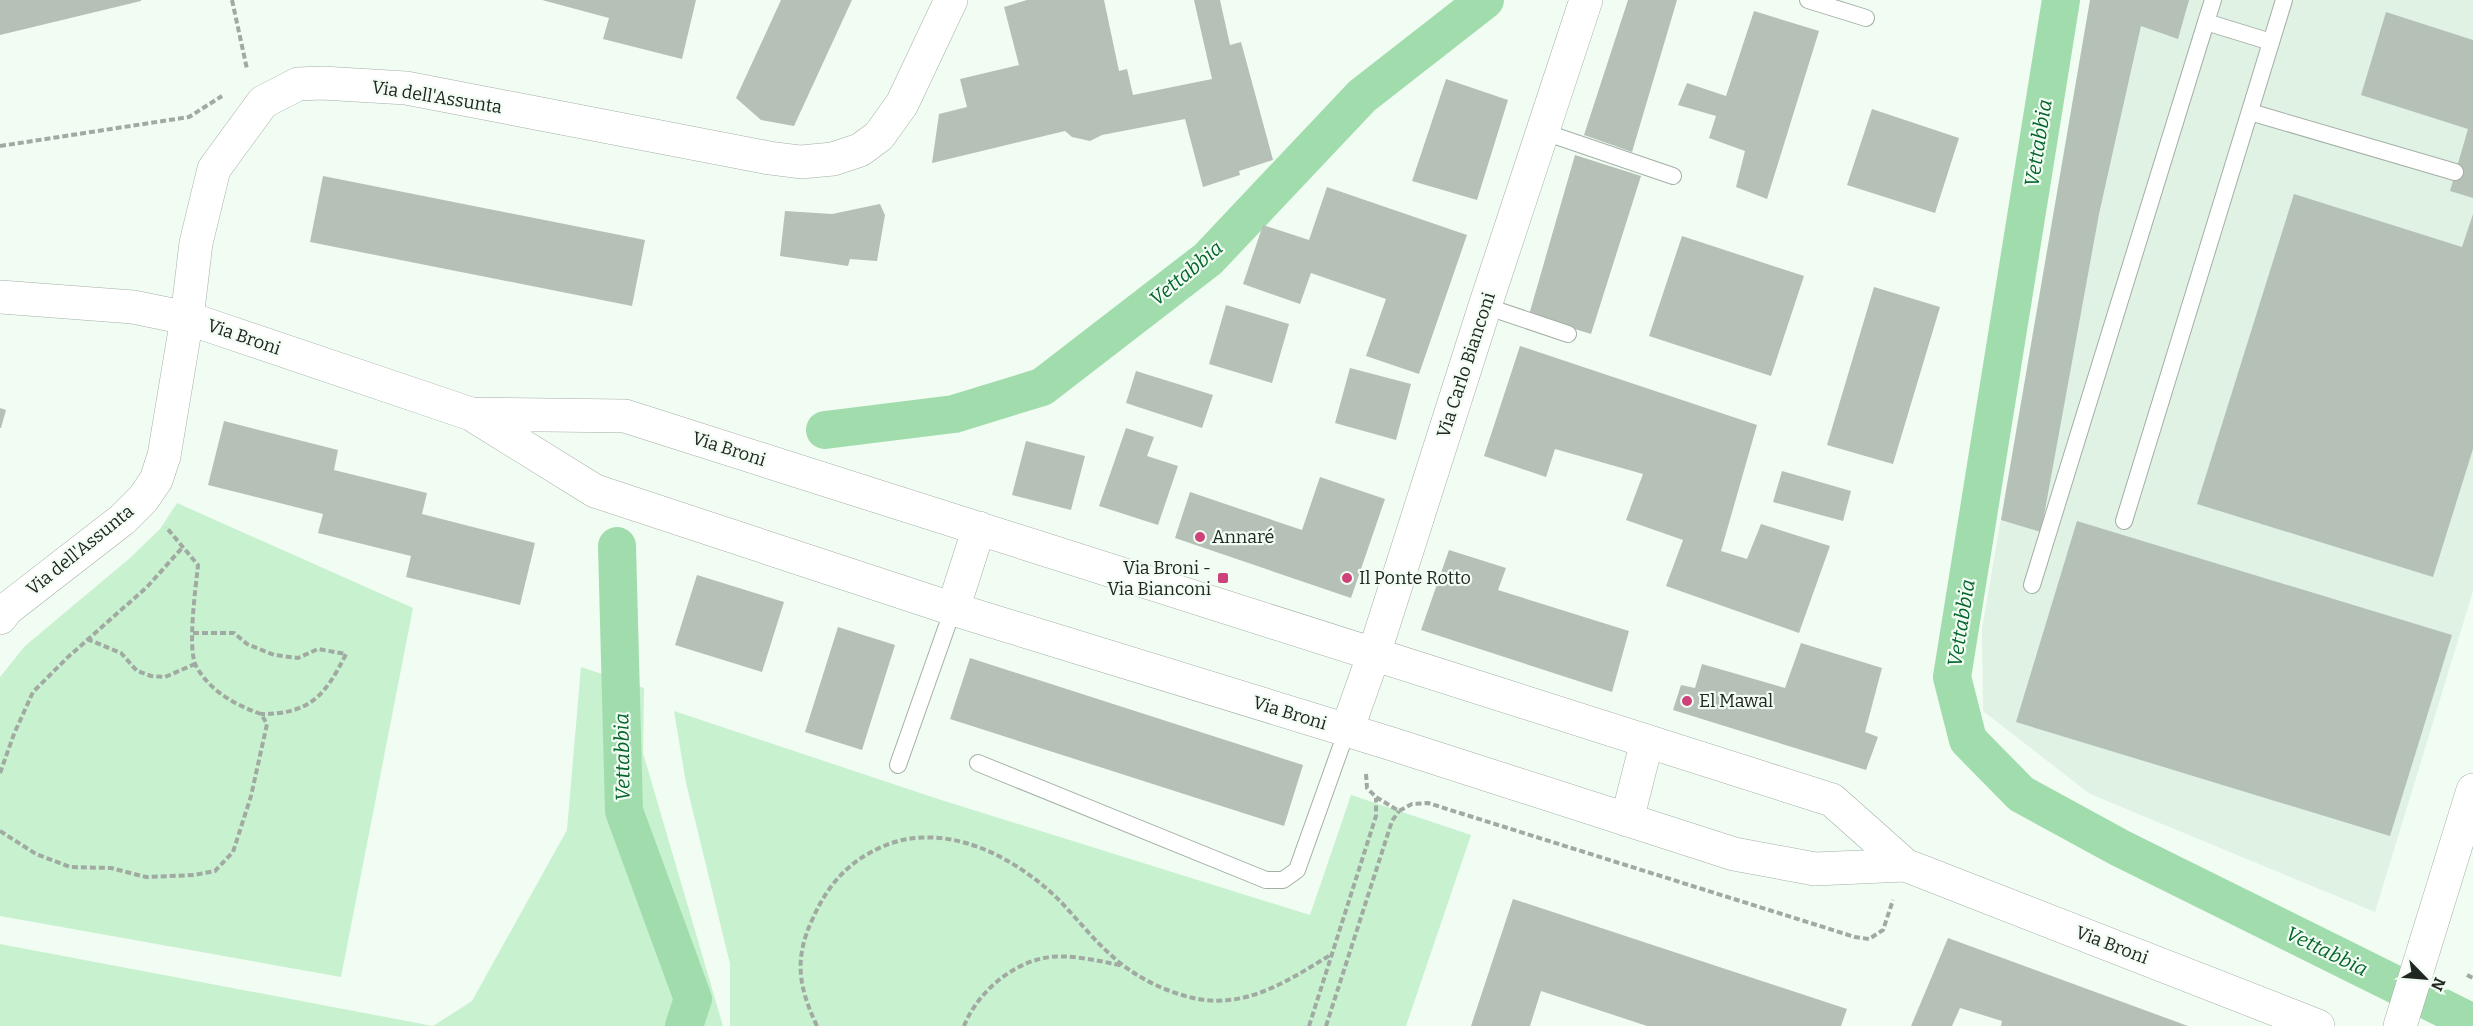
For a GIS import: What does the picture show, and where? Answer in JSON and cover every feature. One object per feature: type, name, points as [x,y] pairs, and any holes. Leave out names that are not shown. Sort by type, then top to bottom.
[{"type":"street","name":"Via dell'Assunta","points":[[0,618],[7,609],[123,519],[143,499],[156,480],[164,456],[187,318],[196,243],[214,169],[263,102],[298,84],[322,83],[406,88],[769,158],[818,162],[860,150],[879,136],[902,104],[951,0]]},
{"type":"street","name":"Via Carlo Bianconi","points":[[1347,730],[1374,654],[1586,0]]},
{"type":"street","name":"Via Broni","points":[[0,297],[133,307],[187,318],[471,414],[595,491],[953,609],[1347,730],[1734,854],[1815,869],[1905,865]]},
{"type":"street","name":"Via Broni","points":[[471,414],[625,416],[1837,802],[1905,865],[2318,1026]]},
{"type":"street","points":[[953,609],[979,528]]},
{"type":"street","points":[[1627,820],[1647,741]]},
{"type":"street","points":[[2401,1021],[2473,790]]},
{"type":"lane","points":[[1808,0],[1866,18]]},
{"type":"lane","points":[[2032,585],[2213,0]]},
{"type":"lane","points":[[2124,521],[2284,0]]},
{"type":"lane","points":[[2206,22],[2271,42]]},
{"type":"lane","points":[[2250,111],[2455,172]]},
{"type":"lane","points":[[1544,132],[1673,176]]},
{"type":"lane","points":[[1485,306],[1568,334]]},
{"type":"lane","points":[[898,765],[953,609]]},
{"type":"lane","points":[[978,763],[1266,880],[1284,880],[1297,870],[1347,730]]},
{"type":"path","points":[[232,0],[248,67],[242,75]]},
{"type":"path","points":[[0,146],[189,117],[229,92]]},
{"type":"path","points":[[161,522],[198,565],[193,633],[195,664],[213,688],[242,708],[261,714],[283,714],[304,708],[321,693],[337,672],[346,654],[318,649],[298,658],[274,655],[247,644],[234,633],[193,633]]},
{"type":"path","points":[[0,773],[33,692],[87,639],[147,586],[182,548]]},
{"type":"path","points":[[87,639],[121,653],[137,671],[150,676],[165,677],[195,664]]},
{"type":"path","points":[[0,831],[36,854],[70,867],[111,868],[146,877],[194,875],[215,871],[233,852],[251,796],[267,724],[261,714]]},
{"type":"path","points":[[1309,1026],[1376,816],[1376,797],[1399,812]]},
{"type":"path","points":[[1326,1026],[1392,821],[1399,812],[1412,804],[1428,803],[1855,937],[1869,939],[1883,930],[1887,921]]},
{"type":"path","points":[[817,1026],[807,1006],[799,974],[804,936],[821,899],[846,868],[872,851],[900,840],[933,838],[965,843],[995,854],[1030,875],[1060,901],[1094,939],[1124,966],[1153,985],[1194,998],[1221,1001],[1248,998],[1270,990],[1332,954]]},
{"type":"path","points":[[964,1026],[968,1016],[988,989],[1016,969],[1044,957],[1090,958],[1124,966]]},
{"type":"path","points":[[2466,975],[2473,978]]},
{"type":"shaded area","points":[[2090,0],[2473,0],[2473,591],[2375,912],[2090,794],[1983,711],[1982,629]]},
{"type":"green space","points":[[177,503],[413,608],[341,977],[0,916],[0,677],[25,646],[130,558],[160,529]]},
{"type":"green space","points":[[581,667],[644,688],[643,753],[723,1026],[433,1026],[472,1001],[567,830]]},
{"type":"green space","points":[[674,711],[938,799],[1310,915],[1351,795],[1471,835],[1406,1026],[730,1026],[730,964],[686,783]]},
{"type":"green space","points":[[0,944],[433,1026],[0,1026]]},
{"type":"building","points":[[0,0],[141,0],[141,1],[0,35]]},
{"type":"building","points":[[542,0],[696,0],[682,59],[603,39],[609,18]]},
{"type":"building","points":[[781,0],[852,0],[794,126],[761,120],[736,98]]},
{"type":"building","points":[[1027,0],[1104,0],[1119,71],[1127,69],[1133,95],[1212,79],[1194,0],[1220,0],[1230,45],[1241,42],[1273,160],[1239,171],[1240,175],[1203,187],[1185,119],[1102,135],[1090,141],[1072,137],[1065,131],[932,163],[939,114],[967,107],[960,79],[1019,65],[1004,7]]},
{"type":"building","points":[[1628,0],[1677,0],[1632,152],[1584,135]]},
{"type":"building","points":[[2090,0],[2189,0],[2178,39],[2141,26],[2099,214],[2041,532],[2001,520]]},
{"type":"building","points":[[1754,11],[1819,31],[1767,199],[1736,187],[1745,151],[1709,138],[1716,116],[1678,105],[1687,83],[1726,96]]},
{"type":"building","points":[[2386,12],[2473,40],[2473,198],[2450,191],[2468,129],[2361,95]]},
{"type":"building","points":[[1446,79],[1508,100],[1477,200],[1412,181]]},
{"type":"building","points":[[1872,109],[1959,138],[1935,213],[1847,185]]},
{"type":"building","points":[[1575,155],[1641,176],[1591,334],[1529,315]]},
{"type":"building","points":[[323,176],[645,240],[632,306],[310,242]]},
{"type":"building","points":[[1327,187],[1467,235],[1419,374],[1366,356],[1386,299],[1311,273],[1300,304],[1243,284],[1263,225],[1309,240]]},
{"type":"building","points":[[2294,194],[2462,247],[2473,214],[2473,449],[2433,577],[2197,504]]},
{"type":"building","points":[[880,204],[885,215],[877,261],[850,259],[848,266],[780,256],[785,211],[832,214]]},
{"type":"building","points":[[1682,236],[1804,276],[1771,376],[1649,336]]},
{"type":"building","points":[[1874,287],[1940,307],[1893,464],[1827,445]]},
{"type":"building","points":[[1226,305],[1289,324],[1272,383],[1209,364]]},
{"type":"building","points":[[1520,346],[1757,425],[1721,551],[1747,559],[1761,524],[1830,546],[1799,633],[1666,586],[1683,540],[1626,520],[1643,474],[1555,449],[1546,477],[1484,456]]},
{"type":"building","points":[[1350,368],[1411,384],[1396,440],[1335,423]]},
{"type":"building","points":[[1136,371],[1213,395],[1202,428],[1126,403]]},
{"type":"building","points":[[0,408],[6,410],[1,428],[0,428]]},
{"type":"building","points":[[224,421],[338,450],[334,470],[427,493],[422,514],[535,543],[520,605],[406,577],[411,556],[318,533],[323,514],[208,485]]},
{"type":"building","points":[[1126,428],[1154,437],[1147,456],[1178,466],[1158,525],[1099,506]]},
{"type":"building","points":[[1026,441],[1085,456],[1071,510],[1012,495]]},
{"type":"building","points":[[1782,471],[1851,491],[1843,521],[1773,502]]},
{"type":"building","points":[[1320,477],[1385,499],[1351,598],[1175,538],[1190,492],[1302,530]]},
{"type":"building","points":[[2077,521],[2452,635],[2390,836],[2016,722]]},
{"type":"building","points":[[1449,550],[1506,568],[1498,590],[1629,631],[1612,692],[1421,630]]},
{"type":"building","points":[[697,575],[784,602],[762,672],[675,645]]},
{"type":"building","points":[[838,627],[895,645],[862,750],[805,732]]},
{"type":"building","points":[[1801,643],[1882,668],[1865,732],[1878,737],[1866,770],[1673,710],[1681,685],[1695,688],[1702,664],[1785,688]]},
{"type":"building","points":[[970,658],[1303,765],[1284,826],[950,719]]},
{"type":"building","points":[[1513,899],[1847,1009],[1841,1026],[1647,1026],[1541,991],[1530,1026],[1471,1026]]},
{"type":"building","points":[[1948,938],[2188,1026],[2001,1026],[2002,1021],[1960,1008],[1952,1026],[1911,1026]]},
{"type":"waterway","name":"Vettabbia","points":[[825,430],[954,414],[1042,387],[1208,259],[1362,96],[1485,0]]},
{"type":"waterway","name":"Vettabbia","points":[[2061,0],[1952,677],[1968,740],[2021,794],[2120,848],[2473,1023]]},
{"type":"waterway","name":"Vettabbia","points":[[617,546],[624,811],[693,999],[684,1026]]},
{"type":"place","name":"Annaré","points":[[1200,537]]},
{"type":"place","name":"Via Broni - Via Bianconi","points":[[1223,578]]},
{"type":"place","name":"Il Ponte Rotto","points":[[1347,578]]},
{"type":"place","name":"El Mawal","points":[[1687,701]]}]
